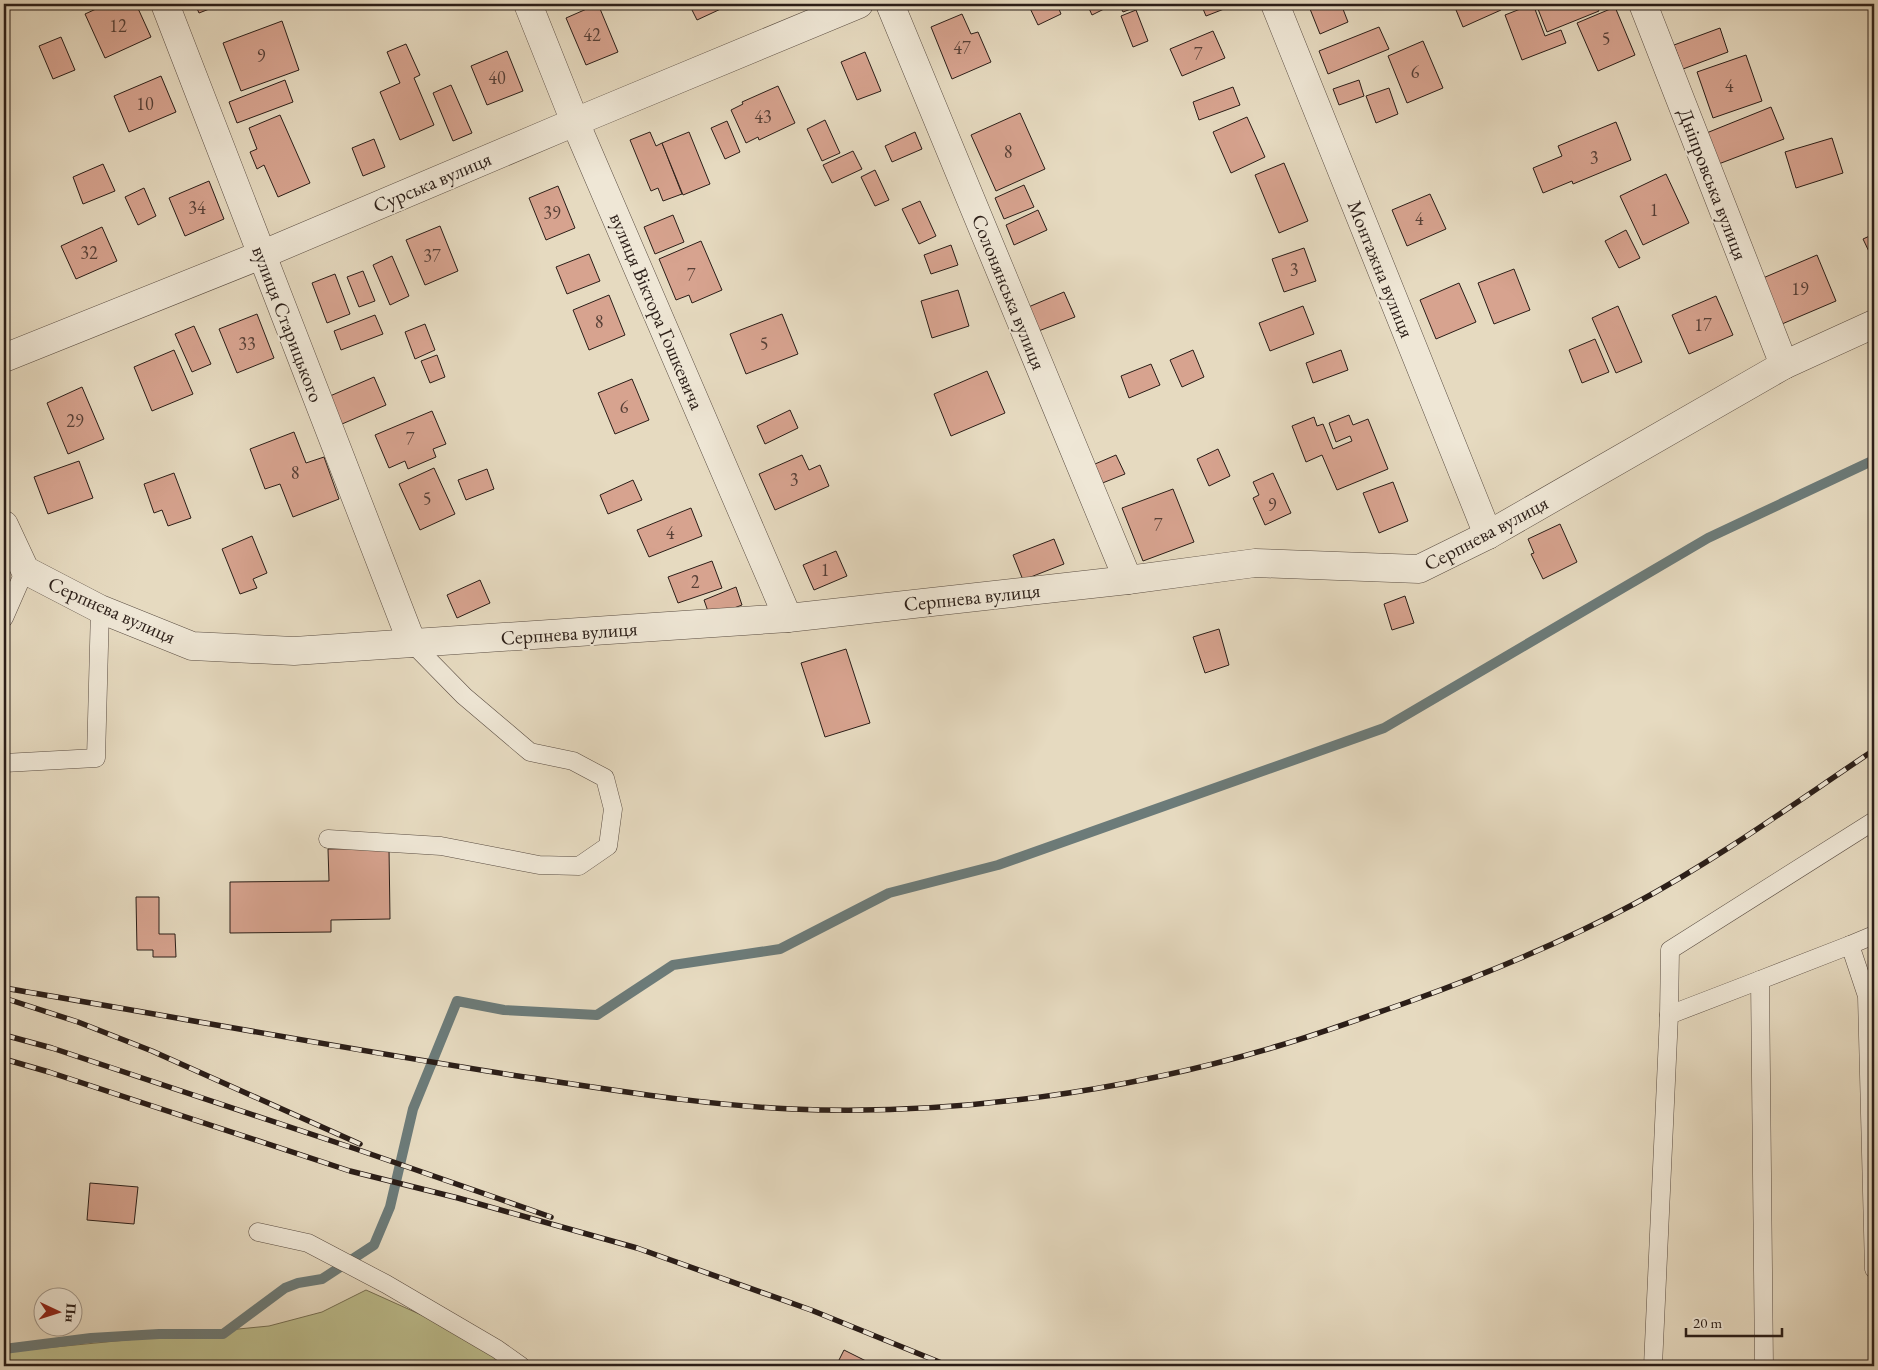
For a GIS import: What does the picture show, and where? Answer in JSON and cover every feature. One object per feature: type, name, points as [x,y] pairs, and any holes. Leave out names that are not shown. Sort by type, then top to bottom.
[{"type":"street","name":"вулиця Старицького","points":[[165,4],[412,644]]},
{"type":"street","name":"вулиця Віктора Гошкевича","points":[[528,4],[575,122],[788,618]]},
{"type":"street","name":"Сурська вулиця","points":[[4,358],[261,255],[859,4]]},
{"type":"street","name":"Солонянська вулиця","points":[[890,4],[1128,580]]},
{"type":"street","name":"Монтажна вулиця","points":[[1275,4],[1488,535]]},
{"type":"street","name":"Дніпровська вулиця","points":[[1643,4],[1784,365]]},
{"type":"street","name":"Серпнева вулиця","points":[[25,570],[100,609],[192,646],[294,651],[788,618],[1128,580],[1255,563],[1419,569],[1488,535],[1784,365],[1874,324]]},
{"type":"street","points":[[4,525],[25,570]]},
{"type":"lane","points":[[4,618],[25,570]]},
{"type":"lane","points":[[4,763],[96,758],[100,609]]},
{"type":"lane","points":[[328,838],[442,846],[539,865],[555,866],[579,866],[608,846],[613,809],[605,778],[573,761],[530,752],[464,696],[412,644]]},
{"type":"lane","points":[[1653,1366],[1669,1015],[1670,950],[1874,821]]},
{"type":"lane","points":[[1669,1015],[1874,935]]},
{"type":"lane","points":[[1850,945],[1867,996],[1874,1269]]},
{"type":"lane","points":[[1760,980],[1764,1366]]},
{"type":"lane","points":[[258,1232],[308,1243],[386,1284],[497,1349],[521,1366]]},
{"type":"green space","points":[[366,1290],[497,1349],[521,1366],[4,1366],[4,1352],[269,1326],[322,1312]]},
{"type":"building","points":[[107,4],[136,4],[151,37],[105,58],[85,14]]},
{"type":"building","points":[[195,4],[222,4],[199,13]]},
{"type":"building","points":[[598,4],[618,52],[586,65],[566,18]]},
{"type":"building","points":[[689,4],[723,4],[725,7],[697,20]]},
{"type":"building","points":[[1028,4],[1057,4],[1061,14],[1038,25]]},
{"type":"building","points":[[1087,4],[1107,4],[1108,7],[1092,15]]},
{"type":"building","points":[[1119,4],[1144,4],[1123,12]]},
{"type":"building","points":[[1201,4],[1222,4],[1224,9],[1206,16]]},
{"type":"building","points":[[1308,4],[1341,4],[1348,22],[1320,34]]},
{"type":"building","points":[[1498,4],[1501,10],[1463,27],[1454,5]]},
{"type":"building","points":[[1533,4],[1545,36],[1561,30],[1566,43],[1522,60],[1505,15]]},
{"type":"building","points":[[1536,4],[1596,4],[1599,11],[1547,32]]},
{"type":"building","points":[[1615,7],[1635,55],[1598,71],[1577,23]]},
{"type":"building","points":[[1136,10],[1148,41],[1133,47],[1121,16]]},
{"type":"building","points":[[962,14],[971,34],[978,32],[991,62],[952,79],[931,27]]},
{"type":"building","points":[[282,21],[299,70],[241,91],[223,43]]},
{"type":"building","points":[[1379,27],[1389,49],[1328,74],[1319,51]]},
{"type":"building","points":[[1720,28],[1728,52],[1683,69],[1674,45]]},
{"type":"building","points":[[1213,31],[1225,58],[1182,76],[1170,49]]},
{"type":"building","points":[[61,37],[75,70],[53,79],[39,46]]},
{"type":"building","points":[[1423,41],[1443,88],[1407,103],[1388,56]]},
{"type":"building","points":[[406,44],[420,75],[414,78],[434,125],[400,140],[380,92],[400,83],[387,52]]},
{"type":"building","points":[[507,51],[523,91],[487,105],[471,66]]},
{"type":"building","points":[[865,52],[881,91],[857,100],[841,62]]},
{"type":"building","points":[[1746,55],[1762,101],[1713,118],[1697,72]]},
{"type":"building","points":[[161,76],[176,112],[129,132],[114,96]]},
{"type":"building","points":[[285,80],[293,102],[237,123],[229,102]]},
{"type":"building","points":[[1359,80],[1364,96],[1339,105],[1333,89]]},
{"type":"building","points":[[451,85],[472,133],[453,141],[433,93]]},
{"type":"building","points":[[778,86],[795,123],[759,140],[758,137],[746,143],[731,110],[743,104],[742,102]]},
{"type":"building","points":[[1233,87],[1240,105],[1199,120],[1193,102]]},
{"type":"building","points":[[1389,88],[1398,114],[1376,123],[1366,96]]},
{"type":"building","points":[[1771,107],[1784,139],[1716,165],[1704,134]]},
{"type":"building","points":[[1020,113],[1045,169],[996,191],[971,135]]},
{"type":"building","points":[[280,115],[310,183],[278,197],[264,165],[257,169],[250,152],[257,149],[249,128]]},
{"type":"building","points":[[1247,117],[1265,157],[1231,173],[1213,132]]},
{"type":"building","points":[[825,120],[840,153],[822,161],[807,129]]},
{"type":"building","points":[[727,121],[740,152],[725,159],[711,128]]},
{"type":"building","points":[[1616,122],[1631,160],[1573,184],[1572,181],[1543,193],[1533,168],[1562,156],[1558,146]]},
{"type":"building","points":[[650,132],[656,146],[662,143],[682,194],[663,201],[658,188],[651,191],[630,140]]},
{"type":"building","points":[[689,132],[710,184],[683,195],[662,143]]},
{"type":"building","points":[[915,132],[922,149],[892,162],[885,146]]},
{"type":"building","points":[[1832,138],[1843,173],[1796,188],[1785,152]]},
{"type":"building","points":[[374,139],[385,167],[363,176],[352,148]]},
{"type":"building","points":[[853,151],[862,169],[832,183],[823,165]]},
{"type":"building","points":[[1284,163],[1308,221],[1279,233],[1255,175]]},
{"type":"building","points":[[103,164],[115,191],[83,204],[73,177]]},
{"type":"building","points":[[875,170],[889,200],[875,206],[861,177]]},
{"type":"building","points":[[1666,174],[1689,223],[1643,245],[1620,196]]},
{"type":"building","points":[[209,181],[224,219],[185,236],[169,198]]},
{"type":"building","points":[[1024,185],[1034,207],[1004,219],[995,198]]},
{"type":"building","points":[[558,186],[575,228],[546,240],[529,198]]},
{"type":"building","points":[[144,188],[156,216],[138,225],[125,197]]},
{"type":"building","points":[[1430,194],[1446,229],[1407,246],[1392,210]]},
{"type":"building","points":[[920,201],[936,236],[919,244],[902,209]]},
{"type":"building","points":[[1038,210],[1047,230],[1014,245],[1006,225]]},
{"type":"building","points":[[673,215],[684,242],[655,254],[644,227]]},
{"type":"building","points":[[440,226],[458,271],[425,285],[406,240]]},
{"type":"building","points":[[102,227],[117,261],[76,279],[61,246]]},
{"type":"building","points":[[1626,230],[1640,258],[1619,268],[1605,241]]},
{"type":"building","points":[[1874,234],[1874,262],[1863,239]]},
{"type":"building","points":[[701,241],[722,290],[692,303],[689,295],[676,300],[659,259]]},
{"type":"building","points":[[951,245],[958,265],[931,274],[924,255]]},
{"type":"building","points":[[1304,248],[1316,281],[1284,292],[1272,259]]},
{"type":"building","points":[[589,254],[600,281],[567,294],[556,267]]},
{"type":"building","points":[[1817,255],[1836,301],[1782,324],[1763,278]]},
{"type":"building","points":[[392,256],[409,296],[390,305],[373,265]]},
{"type":"building","points":[[1514,269],[1530,310],[1494,324],[1478,283]]},
{"type":"building","points":[[363,271],[375,301],[359,307],[347,277]]},
{"type":"building","points":[[335,274],[350,314],[327,323],[312,283]]},
{"type":"building","points":[[1459,283],[1476,322],[1436,339],[1420,300]]},
{"type":"building","points":[[958,290],[969,326],[932,338],[921,301]]},
{"type":"building","points":[[1064,292],[1075,317],[1036,332],[1026,308]]},
{"type":"building","points":[[609,295],[625,335],[589,350],[573,310]]},
{"type":"building","points":[[1716,296],[1733,335],[1689,354],[1672,315]]},
{"type":"building","points":[[1303,306],[1314,334],[1270,351],[1259,323]]},
{"type":"building","points":[[1618,306],[1642,362],[1616,373],[1592,318]]},
{"type":"building","points":[[257,314],[274,358],[237,373],[219,329]]},
{"type":"building","points":[[782,314],[798,354],[746,374],[730,334]]},
{"type":"building","points":[[375,315],[383,334],[341,350],[334,331]]},
{"type":"building","points":[[425,324],[435,350],[415,359],[405,332]]},
{"type":"building","points":[[194,326],[211,364],[192,372],[175,334]]},
{"type":"building","points":[[1595,339],[1609,372],[1582,383],[1569,350]]},
{"type":"building","points":[[174,350],[193,394],[152,411],[134,367]]},
{"type":"building","points":[[1193,350],[1204,377],[1182,387],[1170,360]]},
{"type":"building","points":[[1341,350],[1348,370],[1313,383],[1306,363]]},
{"type":"building","points":[[437,355],[445,377],[430,383],[421,361]]},
{"type":"building","points":[[1151,364],[1160,385],[1129,398],[1121,376]]},
{"type":"building","points":[[987,371],[1005,413],[951,436],[934,394]]},
{"type":"building","points":[[374,377],[386,405],[342,424],[330,396]]},
{"type":"building","points":[[632,379],[649,420],[615,434],[598,393]]},
{"type":"building","points":[[82,387],[104,439],[68,454],[47,403]]},
{"type":"building","points":[[790,410],[798,428],[765,444],[757,426]]},
{"type":"building","points":[[432,411],[446,444],[433,449],[436,457],[408,469],[405,461],[389,468],[375,435]]},
{"type":"building","points":[[1349,415],[1353,425],[1368,419],[1388,469],[1337,490],[1322,455],[1306,462],[1292,426],[1314,417],[1317,426],[1323,424],[1333,449],[1352,441],[1350,436],[1336,442],[1329,423]]},
{"type":"building","points":[[294,432],[306,463],[324,457],[339,499],[293,517],[280,484],[265,489],[250,449]]},
{"type":"building","points":[[1218,449],[1230,476],[1209,486],[1197,459]]},
{"type":"building","points":[[802,455],[809,470],[820,465],[829,486],[775,510],[759,474]]},
{"type":"building","points":[[1116,455],[1125,474],[1095,486],[1088,467]]},
{"type":"building","points":[[79,461],[93,498],[48,514],[34,477]]},
{"type":"building","points":[[434,468],[455,514],[420,530],[399,484]]},
{"type":"building","points":[[487,469],[494,489],[466,500],[458,480]]},
{"type":"building","points":[[174,473],[191,518],[168,526],[162,510],[154,513],[144,484]]},
{"type":"building","points":[[1273,473],[1291,513],[1265,525],[1253,498],[1259,495],[1253,482]]},
{"type":"building","points":[[633,480],[642,500],[608,514],[600,495]]},
{"type":"building","points":[[1393,482],[1408,521],[1379,533],[1363,493]]},
{"type":"building","points":[[1173,489],[1194,542],[1143,561],[1122,508]]},
{"type":"building","points":[[691,508],[702,536],[649,557],[637,530]]},
{"type":"building","points":[[1560,524],[1577,562],[1543,579],[1531,554],[1534,553],[1528,539]]},
{"type":"building","points":[[252,536],[267,573],[253,579],[257,588],[240,594],[222,549]]},
{"type":"building","points":[[1054,539],[1064,564],[1023,580],[1013,555]]},
{"type":"building","points":[[836,551],[847,576],[814,590],[803,565]]},
{"type":"building","points":[[712,561],[722,588],[678,603],[668,577]]},
{"type":"building","points":[[480,580],[490,603],[457,618],[447,595]]},
{"type":"building","points":[[736,587],[742,605],[710,617],[704,600]]},
{"type":"building","points":[[1405,596],[1414,623],[1392,630],[1384,604]]},
{"type":"building","points":[[1219,629],[1229,665],[1205,673],[1193,637]]},
{"type":"building","points":[[846,649],[870,723],[825,737],[801,663]]},
{"type":"building","points":[[389,848],[390,919],[331,920],[331,932],[230,933],[230,882],[329,881],[328,849]]},
{"type":"building","points":[[136,897],[159,897],[159,934],[175,934],[176,957],[153,957],[153,950],[137,950]]},
{"type":"building","points":[[90,1183],[138,1187],[134,1224],[87,1220]]},
{"type":"building","points":[[844,1350],[866,1361],[863,1366],[836,1366]]},
{"type":"waterway","points":[[4,1349],[91,1338],[159,1334],[223,1334],[285,1288],[298,1283],[322,1279],[374,1245],[390,1207],[413,1109],[457,1001],[504,1010],[597,1015],[673,965],[780,949],[889,893],[998,865],[1384,728],[1708,538],[1874,460]]},
{"type":"railway","points":[[4,988],[454,1066],[620,1091],[723,1104],[792,1109],[914,1109],[1037,1097],[1099,1088],[1160,1076],[1278,1046],[1408,1002],[1495,969],[1579,932],[1665,887],[1756,830],[1874,750]]},
{"type":"railway","points":[[4,998],[78,1022],[152,1051],[360,1144]]},
{"type":"railway","points":[[4,1035],[52,1048],[356,1149],[551,1217]]},
{"type":"railway","points":[[4,1059],[350,1171],[458,1198],[637,1248],[811,1310],[949,1366]]}]
